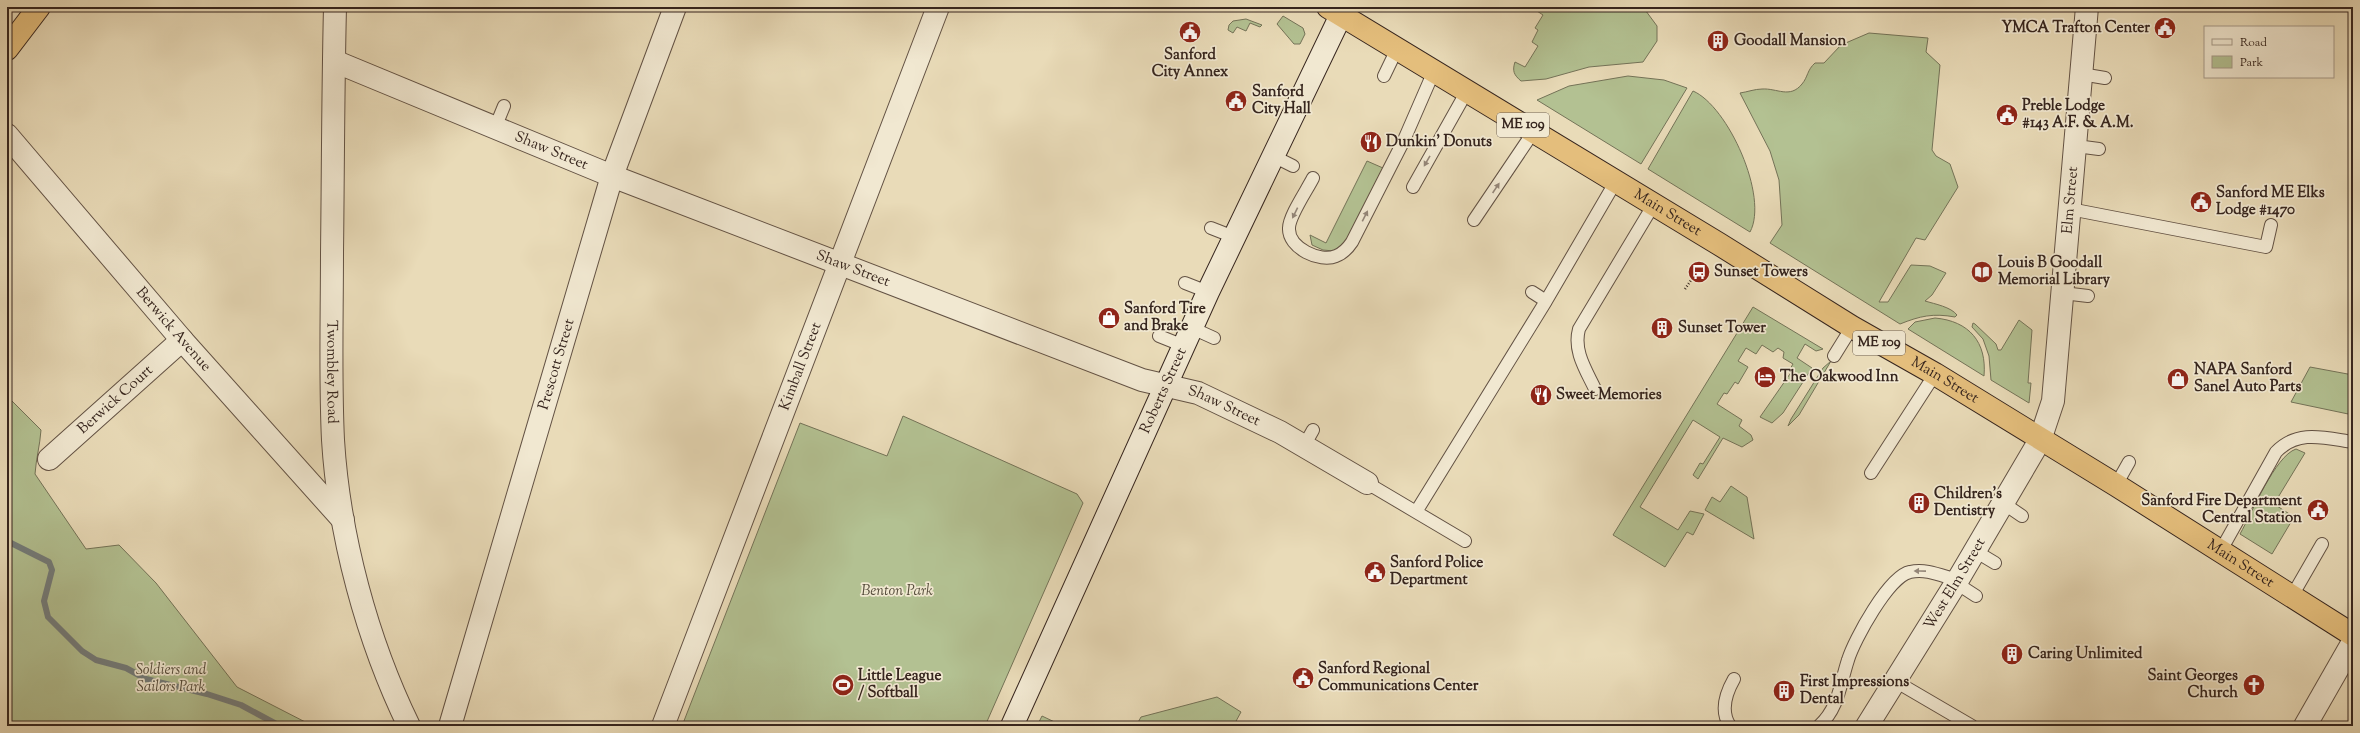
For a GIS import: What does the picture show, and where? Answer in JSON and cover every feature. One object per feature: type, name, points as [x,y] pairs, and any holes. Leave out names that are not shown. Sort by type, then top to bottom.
[{"type":"highway","points":[[7,49],[39,7]]},
{"type":"highway","name":"Main Street","points":[[1338,10],[1397,49],[1654,204],[1852,327],[1935,374],[2040,440],[2116,485],[2353,635]]},
{"type":"street","name":"Twombley Road","points":[[335,7],[334,442],[343,520],[363,604],[387,678],[409,726]]},
{"type":"street","name":"Prescott Street","points":[[450,726],[612,176],[675,7]]},
{"type":"street","name":"Kimball Street","points":[[663,726],[838,263],[938,7]]},
{"type":"street","name":"Elm Street","points":[[2040,440],[2053,401],[2087,7]]},
{"type":"street","name":"Roberts Street","points":[[1012,726],[1208,292],[1273,156],[1338,10]]},
{"type":"street","name":"Shaw Street","points":[[334,61],[612,176],[1142,380],[1166,387],[1198,393],[1280,432],[1308,438],[1367,483]]},
{"type":"street","name":"Berwick Avenue","points":[[7,135],[182,340],[343,520]]},
{"type":"street","name":"Berwick Court","points":[[49,459],[182,340]]},
{"type":"street","name":"West Elm Street","points":[[1867,726],[1957,582],[2040,440]]},
{"type":"street","points":[[2305,726],[2353,642]]},
{"type":"lane","points":[[1384,76],[1397,49]]},
{"type":"lane","points":[[1313,178],[1290,223],[1290,236],[1293,242],[1306,252],[1322,257],[1335,257],[1347,249],[1352,242],[1404,140],[1434,71]]},
{"type":"lane","points":[[2081,74],[2105,78]]},
{"type":"lane","points":[[1412,187],[1467,91]]},
{"type":"lane","points":[[495,128],[504,106]]},
{"type":"lane","points":[[1474,220],[1534,131]]},
{"type":"lane","points":[[2076,146],[2098,149]]},
{"type":"lane","points":[[1273,156],[1293,166]]},
{"type":"lane","points":[[1416,512],[1546,301],[1616,181]]},
{"type":"lane","points":[[1595,390],[1579,355],[1576,340],[1579,329],[1654,204]]},
{"type":"lane","points":[[2070,209],[2266,247],[2271,225]]},
{"type":"lane","points":[[1211,228],[1234,237]]},
{"type":"lane","points":[[1185,283],[1208,292]]},
{"type":"lane","points":[[1532,292],[1546,301]]},
{"type":"lane","points":[[2063,293],[2088,296]]},
{"type":"lane","points":[[1834,356],[1852,327]]},
{"type":"lane","points":[[1160,336],[1214,338]]},
{"type":"lane","points":[[1870,473],[1935,374]]},
{"type":"lane","points":[[2220,552],[2276,452],[2283,444],[2302,436],[2353,442]]},
{"type":"lane","points":[[2116,485],[2129,462]]},
{"type":"lane","points":[[1367,483],[1465,541]]},
{"type":"lane","points":[[2003,503],[2022,516]]},
{"type":"lane","points":[[2292,596],[2322,544]]},
{"type":"lane","points":[[1975,551],[1995,563]]},
{"type":"lane","points":[[1819,726],[1835,707],[1852,648],[1873,611],[1895,581],[1909,572],[1920,570],[1957,582],[1976,596]]},
{"type":"lane","points":[[1730,726],[1725,714],[1725,702],[1727,692],[1734,679]]},
{"type":"lane","points":[[1895,681],[1972,726]]},
{"type":"path","points":[[1685,289],[1698,270]]},
{"type":"green space","points":[[1539,7],[1643,7],[1657,26],[1657,41],[1643,62],[1589,67],[1546,79],[1521,81],[1514,73],[1514,65],[1515,62],[1525,67],[1538,46],[1532,42],[1538,30],[1535,28],[1543,15],[1537,11]]},
{"type":"green space","points":[[1283,16],[1303,28],[1305,34],[1300,44],[1294,44],[1277,24]]},
{"type":"green space","points":[[1246,19],[1262,25],[1260,27],[1250,23],[1246,31],[1237,27],[1233,33],[1228,30],[1229,25],[1233,21]]},
{"type":"green space","points":[[1869,33],[1928,38],[1926,52],[1940,65],[1932,150],[1936,156],[1950,164],[1958,187],[1925,240],[1916,238],[1879,302],[1888,302],[1911,265],[1930,266],[1946,273],[1932,295],[1925,301],[1951,310],[1957,315],[1955,317],[1933,315],[1900,324],[1770,243],[1782,225],[1779,180],[1770,151],[1740,93],[1757,89],[1768,89],[1783,92],[1793,91],[1802,84],[1810,68],[1815,63],[1824,63],[1841,45]]},
{"type":"green space","points":[[1628,76],[1664,80],[1687,88],[1641,164],[1537,100],[1569,86]]},
{"type":"green space","points":[[1693,91],[1706,100],[1719,114],[1742,154],[1750,176],[1754,197],[1754,217],[1750,232],[1648,169]]},
{"type":"green space","points":[[1367,161],[1383,168],[1345,243],[1334,251],[1323,250],[1312,245],[1310,235],[1326,243]]},
{"type":"green space","points":[[1753,307],[1823,349],[1816,351],[1805,344],[1797,358],[1812,368],[1783,413],[1772,423],[1760,417],[1792,371],[1790,369],[1793,364],[1783,358],[1784,352],[1778,348],[1773,352],[1762,345],[1756,354],[1746,348],[1738,361],[1748,367],[1738,384],[1735,382],[1727,394],[1724,393],[1717,404],[1742,420],[1739,426],[1751,435],[1753,440],[1742,447],[1723,438],[1698,479],[1693,475],[1700,463],[1703,464],[1720,437],[1693,420],[1640,507],[1678,530],[1690,511],[1704,514],[1693,535],[1687,532],[1665,567],[1613,535]]},
{"type":"green space","points":[[1935,318],[1947,320],[1957,324],[1973,335],[1979,343],[1982,353],[1984,376],[1908,329],[1915,322]]},
{"type":"green space","points":[[2019,320],[2032,330],[2028,383],[2031,383],[2029,403],[1991,380],[1989,356],[1983,339],[1972,327],[1973,323],[1975,324],[1996,344],[1998,350],[2001,350]]},
{"type":"green space","points":[[1831,361],[1799,415],[1788,426],[1823,368]]},
{"type":"green space","points":[[2310,367],[2353,375],[2353,415],[2291,402]]},
{"type":"green space","name":"Soldiers and Sailors Park","points":[[7,396],[41,430],[35,474],[86,549],[119,545],[156,583],[237,687],[313,726],[7,726]]},
{"type":"green space","name":"Benton Park","points":[[903,416],[1077,494],[1083,503],[985,726],[682,726],[800,423],[887,456]]},
{"type":"green space","points":[[2296,449],[2305,453],[2274,504],[2294,517],[2272,554],[2240,534],[2272,473],[2288,454]]},
{"type":"green space","points":[[1731,486],[1747,497],[1754,539],[1705,510],[1712,497],[1720,502]]},
{"type":"green space","points":[[1217,697],[1241,712],[1235,723],[1241,726],[1136,726],[1141,717]]},
{"type":"green space","points":[[1042,716],[1063,726],[1037,726]]},
{"type":"waterway","points":[[7,541],[49,562],[52,570],[44,601],[48,617],[82,651],[96,660],[126,668],[146,679],[207,694],[241,705],[280,726]]},
{"type":"place","name":"YMCA Trafton Center","points":[[2165,28]]},
{"type":"place","name":"Sanford City Annex","points":[[1190,32]]},
{"type":"place","name":"Goodall Mansion","points":[[1718,41]]},
{"type":"place","name":"Sanford City Hall","points":[[1236,101]]},
{"type":"place","name":"Preble Lodge #143 A.F. & A.M.","points":[[2007,115]]},
{"type":"place","name":"Dunkin' Donuts","points":[[1371,142]]},
{"type":"place","name":"Sanford ME Elks Lodge #1470","points":[[2201,202]]},
{"type":"place","name":"Sunset Towers","points":[[1699,272]]},
{"type":"place","name":"Louis B Goodall Memorial Library","points":[[1982,272]]},
{"type":"place","name":"Sanford Tire and Brake","points":[[1109,318]]},
{"type":"place","name":"Sunset Tower","points":[[1662,328]]},
{"type":"place","name":"The Oakwood Inn","points":[[1765,377]]},
{"type":"place","name":"NAPA Sanford Sanel Auto Parts","points":[[2178,379]]},
{"type":"place","name":"Sweet Memories","points":[[1541,395]]},
{"type":"place","name":"Children's Dentistry","points":[[1919,503]]},
{"type":"place","name":"Sanford Fire Department Central Station","points":[[2318,510]]},
{"type":"place","name":"Sanford Police Department","points":[[1375,572]]},
{"type":"place","name":"Caring Unlimited","points":[[2012,654]]},
{"type":"place","name":"Sanford Regional Communications Center","points":[[1303,678]]},
{"type":"place","name":"Little League / Softball","points":[[843,685]]},
{"type":"place","name":"Saint Georges Church","points":[[2254,685]]},
{"type":"place","name":"First Impressions Dental","points":[[1784,691]]}]
